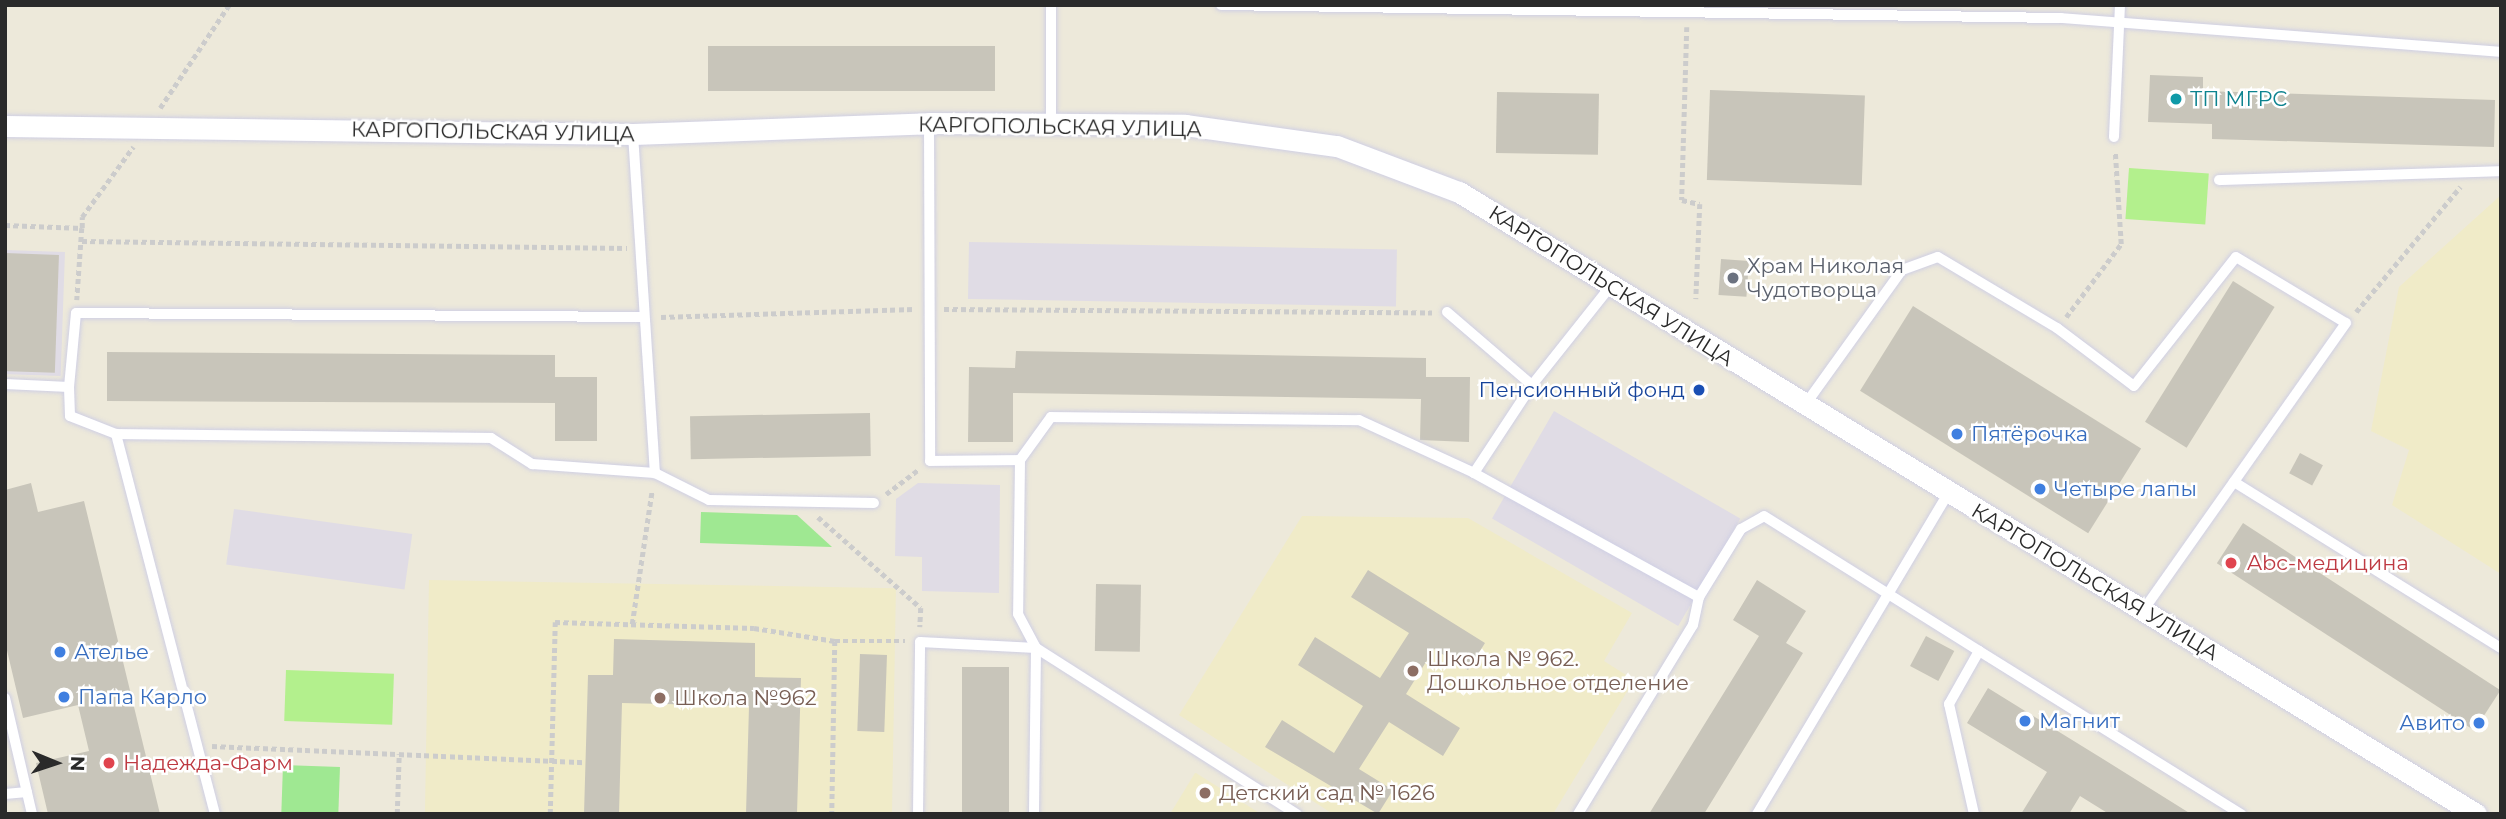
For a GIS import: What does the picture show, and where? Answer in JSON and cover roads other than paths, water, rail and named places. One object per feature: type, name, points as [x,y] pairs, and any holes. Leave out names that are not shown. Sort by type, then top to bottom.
[{"type":"street","name":"КАРГОПОЛЬСКАЯ УЛИЦА","points":[[5,126],[633,134],[929,123],[1051,127],[1185,125],[1337,146],[1459,192],[1609,287],[2476,814]]},
{"type":"lane","points":[[1051,5],[1051,127]]},
{"type":"lane","points":[[1221,5],[1687,9],[2121,22],[2501,52]]},
{"type":"lane","points":[[2114,137],[2120,5]]},
{"type":"lane","points":[[929,123],[932,309],[930,461],[1020,460]]},
{"type":"lane","points":[[633,134],[655,473]]},
{"type":"lane","points":[[2219,180],[2470,175],[2501,171]]},
{"type":"lane","points":[[1805,405],[1902,270],[1938,257],[2057,328],[2134,386],[2236,257],[2346,323],[2143,611]]},
{"type":"lane","points":[[1474,473],[1532,385],[1609,287]]},
{"type":"lane","points":[[1447,312],[1532,385]]},
{"type":"lane","points":[[644,317],[76,313],[69,387],[70,416],[116,434],[491,438],[532,464],[655,473],[709,500],[874,503]]},
{"type":"lane","points":[[5,384],[69,387]]},
{"type":"lane","points":[[1034,814],[1036,648],[1018,614],[1020,460],[1051,417],[1359,419],[1474,473],[1699,597]]},
{"type":"lane","points":[[116,434],[215,814]]},
{"type":"lane","points":[[2234,482],[2501,648]]},
{"type":"lane","points":[[1757,814],[1948,494]]},
{"type":"lane","points":[[1578,814],[1693,625],[1699,597],[1741,529],[1764,516],[1887,596],[2241,814]]},
{"type":"lane","points":[[918,814],[920,642],[1036,648],[1297,814]]},
{"type":"lane","points":[[1974,814],[1950,704],[1979,651]]},
{"type":"lane","points":[[5,698],[32,814]]},
{"type":"lane","points":[[5,794],[27,792]]},
{"type":"place","name":"ТП МГРС","points":[[2176,99]]},
{"type":"place","name":"Храм Николая Чудотворца","points":[[1733,278]]},
{"type":"place","name":"Пенсионный фонд","points":[[1699,390]]},
{"type":"place","name":"Пятёрочка","points":[[1957,434]]},
{"type":"place","name":"Четыре лапы","points":[[2040,489]]},
{"type":"place","name":"Abc-медицина","points":[[2231,563]]},
{"type":"place","name":"Ателье","points":[[60,652]]},
{"type":"place","name":"Школа № 962. Дошкольное отделение","points":[[1413,671]]},
{"type":"place","name":"Папа Карло","points":[[64,697]]},
{"type":"place","name":"Школа №962","points":[[660,698]]},
{"type":"place","name":"Магнит","points":[[2025,721]]},
{"type":"place","name":"Авито","points":[[2479,723]]},
{"type":"place","name":"Надежда-Фарм","points":[[109,763]]},
{"type":"place","name":"Детский сад № 1626","points":[[1205,793]]}]
